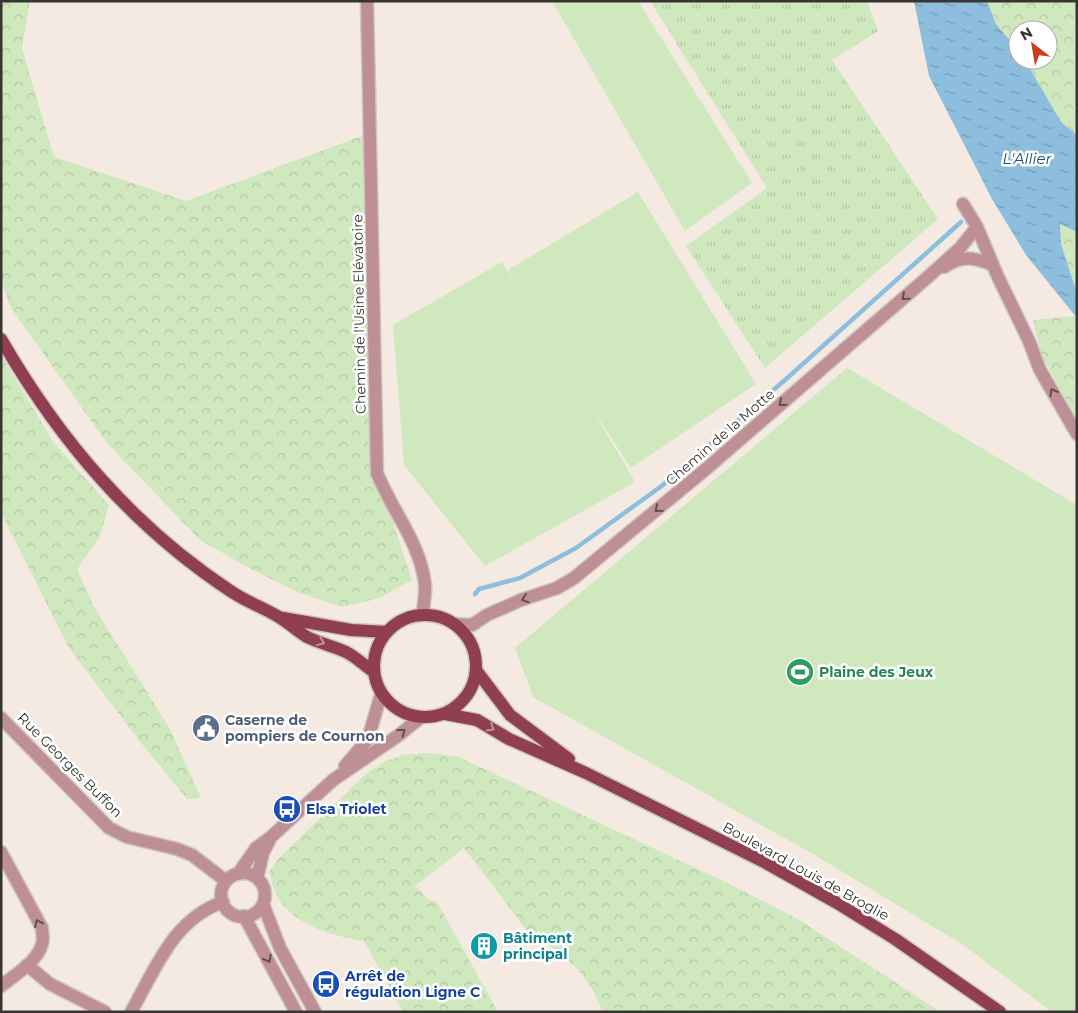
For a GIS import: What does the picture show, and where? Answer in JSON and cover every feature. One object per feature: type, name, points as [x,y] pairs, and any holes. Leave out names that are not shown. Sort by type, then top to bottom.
[{"type":"main road","points":[[1,339],[28,385],[83,460],[119,499],[162,540],[196,567],[254,605],[279,617],[306,636],[347,653],[374,672]]},
{"type":"main road","points":[[423,615],[440,617],[455,624],[467,636],[475,652],[476,670],[472,688],[461,704],[445,714],[420,718],[402,713],[381,694],[374,672],[377,646],[387,632],[403,620],[423,615]]},
{"type":"main road","points":[[279,617],[350,630],[387,632]]},
{"type":"main road","name":"Boulevard Louis de Broglie","points":[[476,670],[510,715],[586,773]]},
{"type":"main road","name":"Boulevard Louis de Broglie","points":[[445,714],[477,720],[509,739],[586,773],[766,863],[837,903],[895,939],[1000,1012]]},
{"type":"street","name":"Chemin de l'Usine Elévatoire","points":[[367,1],[377,473],[384,491],[419,554],[425,585],[423,615]]},
{"type":"street","points":[[963,204],[977,227],[1029,341],[1040,370],[1077,434]]},
{"type":"street","name":"Chemin de la Motte","points":[[455,624],[472,625],[487,615],[521,600],[557,588],[574,578],[699,475],[929,276],[960,248],[977,227]]},
{"type":"street","points":[[929,276],[953,261],[976,258],[993,265]]},
{"type":"street","points":[[238,874],[256,848],[271,837],[333,780],[368,739],[381,694]]},
{"type":"street","name":"Rue Georges Buffon","points":[[1,718],[109,828],[127,837],[177,849],[192,855],[226,881]]},
{"type":"street","points":[[333,780],[399,735],[420,718]]},
{"type":"street","points":[[257,878],[263,853],[271,837]]},
{"type":"street","points":[[1,852],[42,928],[43,942],[39,952],[27,965],[1,986]]},
{"type":"street","points":[[244,873],[257,878],[264,887],[265,898],[263,904],[255,913],[244,916],[231,913],[223,902],[222,890],[226,881],[238,874],[244,873]]},
{"type":"street","points":[[131,1012],[181,928],[202,911],[223,902]]},
{"type":"street","points":[[263,904],[280,948],[315,1012]]},
{"type":"street","points":[[244,916],[296,1012]]},
{"type":"street","points":[[27,965],[50,984],[105,1012]]},
{"type":"green space","points":[[1,1],[30,1],[22,48],[54,157],[186,201],[370,133],[377,473],[412,580],[379,598],[342,607],[300,593],[247,567],[200,540],[107,443],[11,308],[1,280]]},
{"type":"green space","points":[[552,1],[638,1],[752,183],[685,231]]},
{"type":"green space","points":[[650,1],[867,1],[878,31],[832,60],[938,219],[765,368],[686,246],[767,188]]},
{"type":"green space","points":[[987,1],[1077,1],[1077,135],[1061,122],[1031,70],[1058,70],[1058,20],[1008,20],[1008,38],[996,24]]},
{"type":"green space","points":[[638,192],[756,384],[631,468],[589,404],[635,482],[485,566],[404,465],[393,325],[502,262],[523,296],[508,270]]},
{"type":"green space","points":[[1060,224],[1077,232],[1077,293],[1061,244]]},
{"type":"green space","points":[[1074,316],[1077,318],[1077,420],[1041,354],[1033,320]]},
{"type":"green space","points":[[1,355],[54,443],[109,505],[100,536],[77,569],[93,605],[170,729],[201,798],[187,799],[141,743],[69,648],[1,513]]},
{"type":"green space","name":"Plaine des Jeux","points":[[847,368],[1077,505],[1077,1012],[1052,1012],[965,946],[813,854],[533,697],[515,648]]},
{"type":"green space","points":[[429,753],[459,757],[721,880],[796,918],[941,1012],[602,1012],[588,983],[578,970],[545,941],[538,945],[464,848],[415,886],[429,900],[437,902],[498,1012],[403,1012],[364,941],[329,933],[297,918],[278,898],[269,872],[279,858],[366,774],[384,762],[403,755]]},
{"type":"water","name":"L'Allier","points":[[914,1],[987,1],[996,24],[1008,38],[1008,70],[1031,70],[1061,122],[1077,135],[1077,232],[1060,224],[1061,244],[1077,293],[1077,318],[1026,255],[992,199],[929,76]]},
{"type":"waterway","points":[[475,594],[479,589],[520,578],[576,548],[663,485],[785,380],[961,222]]},
{"type":"place","name":"Plaine des Jeux","points":[[800,672]]},
{"type":"place","name":"Caserne de pompiers de Cournon","points":[[206,728]]},
{"type":"place","name":"Elsa Triolet","points":[[287,809]]},
{"type":"place","name":"Bâtiment principal","points":[[484,946]]},
{"type":"place","name":"Arrêt de régulation Ligne C","points":[[326,984]]}]
